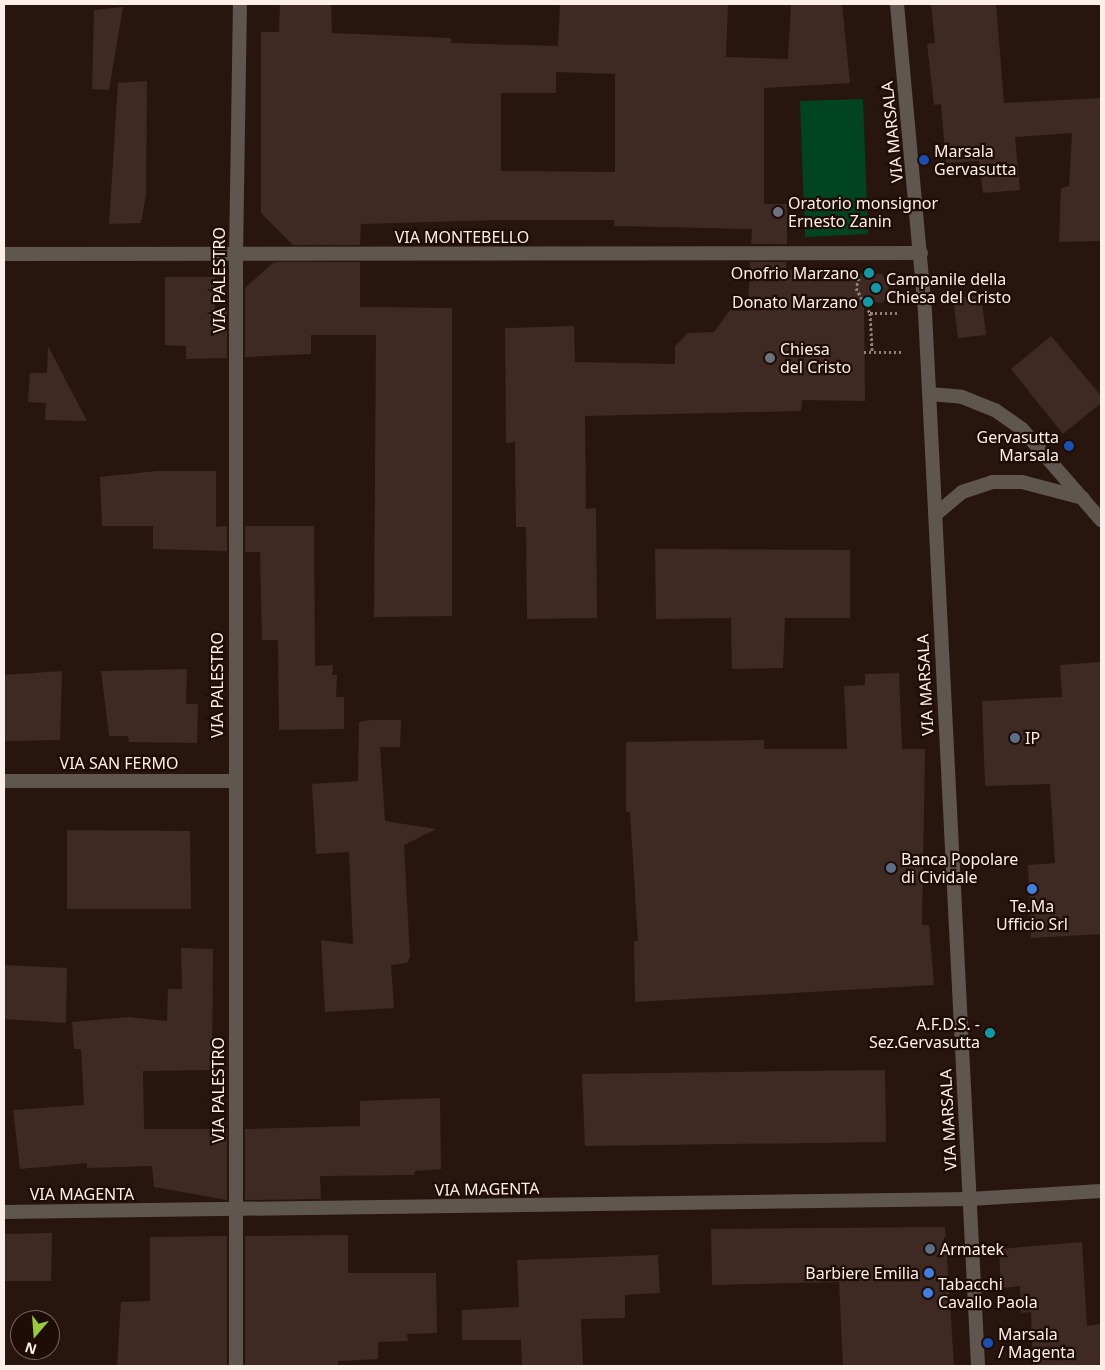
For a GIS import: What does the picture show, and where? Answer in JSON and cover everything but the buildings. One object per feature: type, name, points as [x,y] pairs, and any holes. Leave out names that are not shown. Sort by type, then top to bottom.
[{"type":"street","name":"VIA PALESTRO","points":[[236,1366],[234,781],[236,255],[240,4]]},
{"type":"street","name":"VIA MARSALA","points":[[897,4],[921,253],[930,394],[978,1366]]},
{"type":"street","name":"VIA MONTEBELLO","points":[[4,254],[921,253]]},
{"type":"street","points":[[930,394],[962,397],[995,410],[1046,452],[1101,520]]},
{"type":"street","points":[[936,514],[962,492],[992,482],[1022,482],[1083,498]]},
{"type":"street","name":"VIA SAN FERMO","points":[[4,781],[234,781]]},
{"type":"street","name":"VIA MAGENTA","points":[[4,1212],[970,1199],[1101,1190]]},
{"type":"path","points":[[866,254],[856,288],[870,313],[872,352]]},
{"type":"path","points":[[870,313],[898,313]]},
{"type":"path","points":[[864,352],[901,352]]},
{"type":"green space","points":[[863,99],[868,234],[805,237],[800,101]]},
{"type":"place","name":"Marsala Gervasutta","points":[[924,160]]},
{"type":"place","name":"Oratorio monsignor Ernesto Zanin","points":[[778,212]]},
{"type":"place","name":"Onofrio Marzano","points":[[869,273]]},
{"type":"place","name":"Campanile della Chiesa del Cristo","points":[[876,288]]},
{"type":"place","name":"Donato Marzano","points":[[868,302]]},
{"type":"place","name":"Chiesa del Cristo","points":[[770,358]]},
{"type":"place","name":"Gervasutta Marsala","points":[[1069,446]]},
{"type":"place","name":"IP","points":[[1015,738]]},
{"type":"place","name":"Banca Popolare di Cividale","points":[[891,868]]},
{"type":"place","name":"Te.Ma Ufficio Srl","points":[[1032,889]]},
{"type":"place","name":"A.F.D.S. - Sez.Gervasutta","points":[[990,1033]]},
{"type":"place","name":"Armatek","points":[[930,1249]]},
{"type":"place","name":"Barbiere Emilia","points":[[929,1273]]},
{"type":"place","name":"Tabacchi Cavallo Paola","points":[[928,1293]]},
{"type":"place","name":"Marsala / Magenta","points":[[988,1343]]}]
